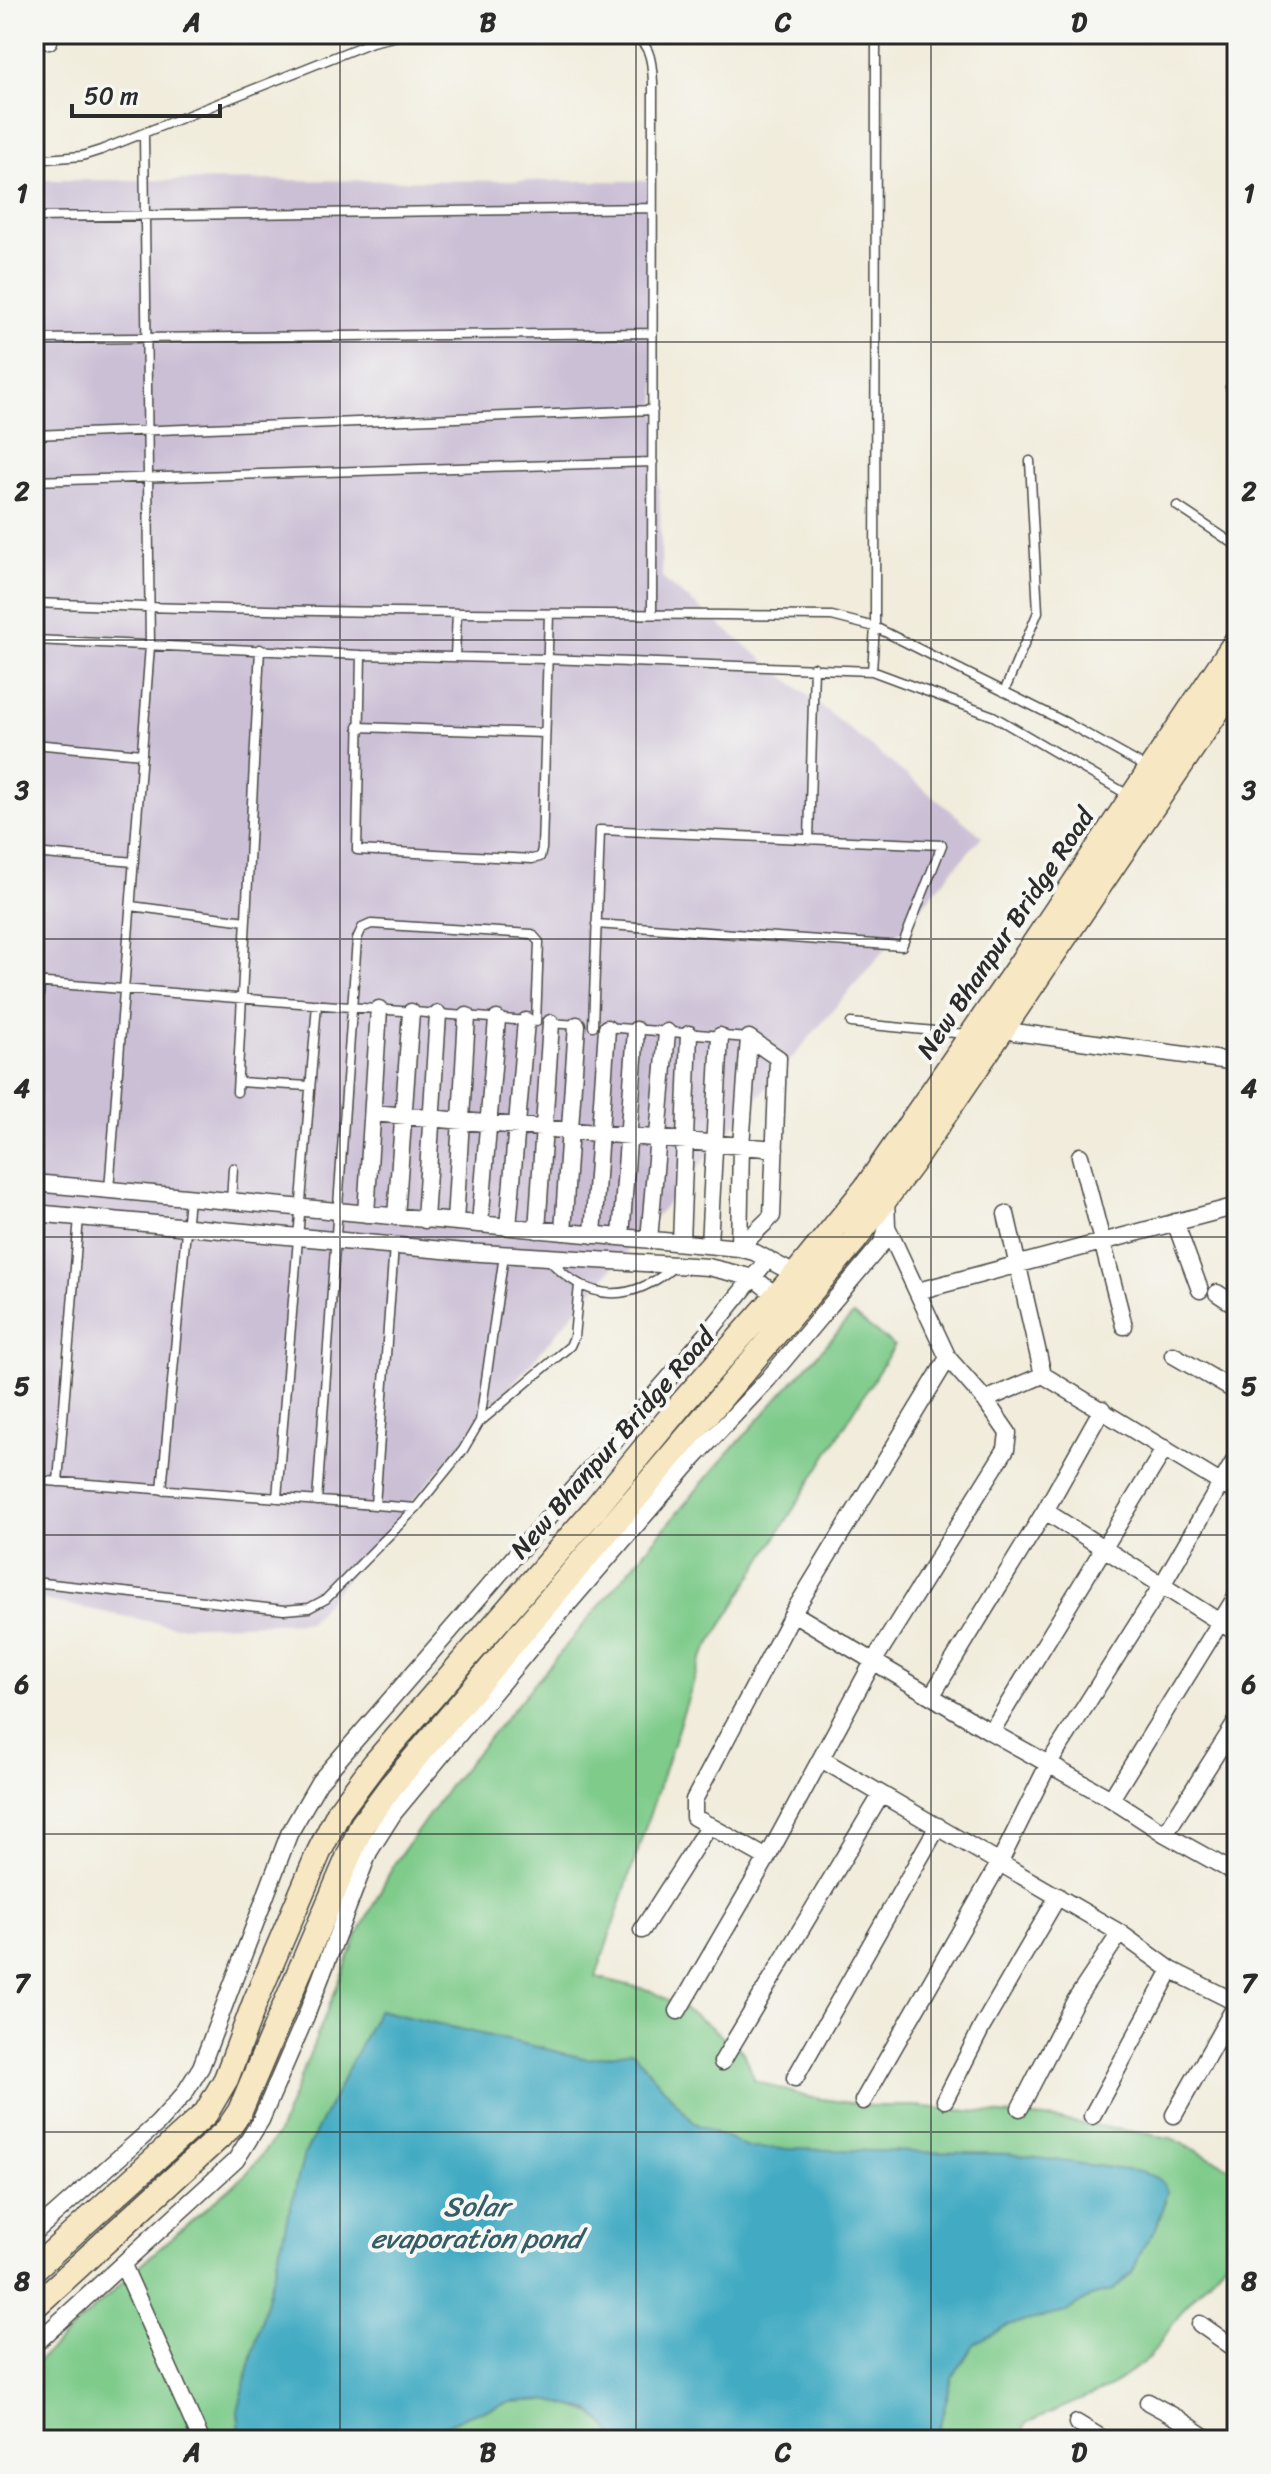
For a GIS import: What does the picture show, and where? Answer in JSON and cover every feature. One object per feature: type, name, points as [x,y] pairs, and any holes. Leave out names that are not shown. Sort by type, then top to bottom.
[{"type":"street","name":"New Bhanpur Bridge Road","points":[[815,1287],[866,1188],[1160,775],[1237,640]]},
{"type":"street","name":"New Bhanpur Bridge Road","points":[[1160,775],[1237,682]]},
{"type":"street","name":"New Bhanpur Bridge Road","points":[[34,2307],[211,2148],[228,2129],[240,2111],[362,1825],[391,1786],[854,1241],[1004,1025],[1141,803]]},
{"type":"street","points":[[366,1214],[379,1009]]},
{"type":"street","points":[[396,1217],[411,1012]]},
{"type":"street","points":[[425,1220],[438,1014]]},
{"type":"street","points":[[455,1222],[467,1016]]},
{"type":"street","points":[[480,1224],[497,1019]]},
{"type":"street","points":[[508,1227],[517,1126],[538,1022]]},
{"type":"street","points":[[537,1230],[544,1128],[538,1022]]},
{"type":"street","points":[[1004,1025],[1014,1032],[1237,1062]]},
{"type":"street","points":[[563,1232],[570,1131],[592,1026]]},
{"type":"street","points":[[592,1026],[600,1133],[593,1235]]},
{"type":"street","points":[[621,1237],[636,1030]]},
{"type":"street","points":[[649,1240],[667,1032]]},
{"type":"street","points":[[681,1242],[689,1034]]},
{"type":"street","points":[[709,1245],[720,1036]]},
{"type":"street","points":[[739,1248],[741,1146],[749,1038]]},
{"type":"street","points":[[739,1248],[772,1216],[778,1058],[749,1038]]},
{"type":"street","points":[[373,1113],[775,1149]]},
{"type":"street","points":[[1080,1156],[1124,1326]]},
{"type":"street","points":[[34,1183],[739,1248],[768,1259],[815,1287],[883,1242],[887,1227],[886,1198]]},
{"type":"street","points":[[918,1291],[1237,1206]]},
{"type":"street","points":[[34,1213],[504,1255],[708,1267],[754,1278],[795,1310],[768,1379],[693,1459],[393,1814],[369,1852],[306,2016],[251,2140],[236,2160],[34,2345]]},
{"type":"street","points":[[1006,1214],[1043,1375],[1237,1493]]},
{"type":"street","points":[[1175,1222],[1200,1290]]},
{"type":"street","points":[[678,2011],[767,1858],[873,1662],[1006,1449],[1008,1433],[985,1400],[948,1358],[887,1227]]},
{"type":"street","points":[[34,2233],[157,2124],[184,2094],[201,2067],[289,1834],[319,1782],[768,1259]]},
{"type":"street","points":[[1217,1293],[1237,1306]]},
{"type":"street","name":"New Bhanpur Bridge Road","points":[[34,2269],[206,2113],[226,2079],[319,1852],[340,1810],[375,1763],[795,1310]]},
{"type":"street","points":[[1173,1355],[1237,1392]]},
{"type":"street","points":[[767,1858],[694,1817],[694,1800],[793,1613],[948,1358]]},
{"type":"street","points":[[985,1400],[1043,1375]]},
{"type":"street","points":[[932,1695],[1045,1511],[1102,1409]]},
{"type":"street","points":[[991,1732],[1165,1448]]},
{"type":"street","points":[[863,2101],[1000,1862],[1048,1765],[1162,1585],[1237,1456]]},
{"type":"street","points":[[1045,1511],[1237,1633]]},
{"type":"street","points":[[1111,1799],[1237,1595]]},
{"type":"street","points":[[793,1613],[991,1732],[1111,1799],[1165,1834],[1235,1867]]},
{"type":"street","points":[[1165,1834],[1237,1721]]},
{"type":"street","points":[[821,1759],[1120,1933],[1171,1970],[1237,2003],[1174,2115]]},
{"type":"street","points":[[722,2062],[881,1795]]},
{"type":"street","points":[[642,1930],[709,1825]]},
{"type":"street","points":[[795,2078],[938,1826]]},
{"type":"street","points":[[945,2100],[982,2027],[1058,1896]]},
{"type":"street","points":[[1020,2108],[1075,2001],[1120,1933]]},
{"type":"street","points":[[1092,2116],[1171,1970]]},
{"type":"street","points":[[123,2265],[199,2439]]},
{"type":"street","points":[[1200,2324],[1237,2350]]},
{"type":"street","points":[[1148,2402],[1210,2440]]},
{"type":"street","points":[[1077,2423],[1105,2440]]},
{"type":"lane","points":[[34,160],[82,156],[372,42],[406,34]]},
{"type":"lane","points":[[627,34],[637,37],[648,47],[652,64],[652,614]]},
{"type":"lane","points":[[872,671],[875,627],[876,34]]},
{"type":"lane","points":[[109,1190],[150,646],[144,134]]},
{"type":"lane","points":[[34,217],[652,208]]},
{"type":"lane","points":[[34,339],[652,333]]},
{"type":"lane","points":[[34,435],[653,410]]},
{"type":"lane","points":[[1004,692],[1038,612],[1030,461]]},
{"type":"lane","points":[[34,481],[653,462]]},
{"type":"lane","points":[[1177,506],[1237,546]]},
{"type":"lane","points":[[34,603],[457,614],[832,616],[875,627],[1067,723],[1160,775]]},
{"type":"lane","points":[[455,656],[457,614]]},
{"type":"lane","points":[[361,655],[357,850],[532,859],[540,857],[542,849],[549,614]]},
{"type":"lane","points":[[34,640],[361,655],[872,671],[993,716],[1141,803]]},
{"type":"lane","points":[[237,1092],[260,649]]},
{"type":"lane","points":[[809,840],[814,667]]},
{"type":"lane","points":[[358,727],[545,733]]},
{"type":"lane","points":[[34,744],[142,754]]},
{"type":"lane","points":[[592,1026],[596,924],[600,830],[942,845],[902,946],[596,924]]},
{"type":"lane","points":[[34,853],[134,862]]},
{"type":"lane","points":[[131,906],[246,921]]},
{"type":"lane","points":[[317,1501],[357,939],[362,928],[371,924],[532,934],[539,942],[538,1022]]},
{"type":"lane","points":[[34,1056],[37,982],[749,1038]]},
{"type":"lane","points":[[277,1498],[317,1004]]},
{"type":"lane","points":[[851,1023],[972,1035]]},
{"type":"lane","points":[[238,1082],[310,1086]]},
{"type":"lane","points":[[231,1202],[233,1168]]},
{"type":"lane","points":[[162,1490],[189,1198]]},
{"type":"lane","points":[[58,1482],[79,1217]]},
{"type":"lane","points":[[375,1505],[394,1246]]},
{"type":"lane","points":[[480,1421],[504,1255]]},
{"type":"lane","points":[[547,1258],[564,1276],[579,1285],[610,1293],[634,1291],[657,1281],[676,1265]]},
{"type":"lane","points":[[34,1582],[284,1610],[309,1608],[326,1599],[416,1508],[463,1450],[480,1421],[570,1346],[574,1337],[579,1285]]},
{"type":"lane","points":[[34,1480],[416,1508]]},
{"type":"shaded area","points":[[34,180],[649,181],[662,578],[982,836],[309,1622],[172,1626],[34,1598]]},
{"type":"green space","points":[[853,1315],[894,1346],[701,1659],[596,1977],[652,1991],[696,2016],[744,2052],[755,2081],[807,2097],[873,2106],[914,2106],[1055,2119],[1171,2138],[1237,2171],[1237,2249],[1187,2304],[1149,2358],[1109,2388],[1026,2423],[1020,2440],[936,2440],[952,2378],[975,2343],[1008,2325],[1066,2312],[1091,2296],[1113,2290],[1132,2274],[1166,2201],[1011,2154],[748,2149],[694,2123],[632,2051],[588,2059],[379,2010],[304,2155],[238,2411],[240,2431],[249,2440],[34,2440],[34,2365],[145,2261],[247,2173],[277,2135],[357,1937],[394,1864],[452,1782],[715,1468]]},
{"type":"green space","points":[[546,2400],[587,2411],[603,2422],[616,2440],[414,2440],[468,2415],[511,2402]]},
{"type":"water","name":"Solar evaporation pond","points":[[378,2010],[588,2059],[632,2051],[694,2123],[748,2148],[1010,2154],[1141,2172],[1164,2183],[1167,2192],[1156,2228],[1143,2247],[1132,2273],[1113,2290],[1091,2296],[1066,2312],[1008,2325],[975,2343],[952,2378],[936,2440],[616,2440],[606,2425],[589,2410],[546,2400],[511,2402],[468,2415],[414,2440],[249,2440],[240,2431],[238,2411],[304,2155]]}]
